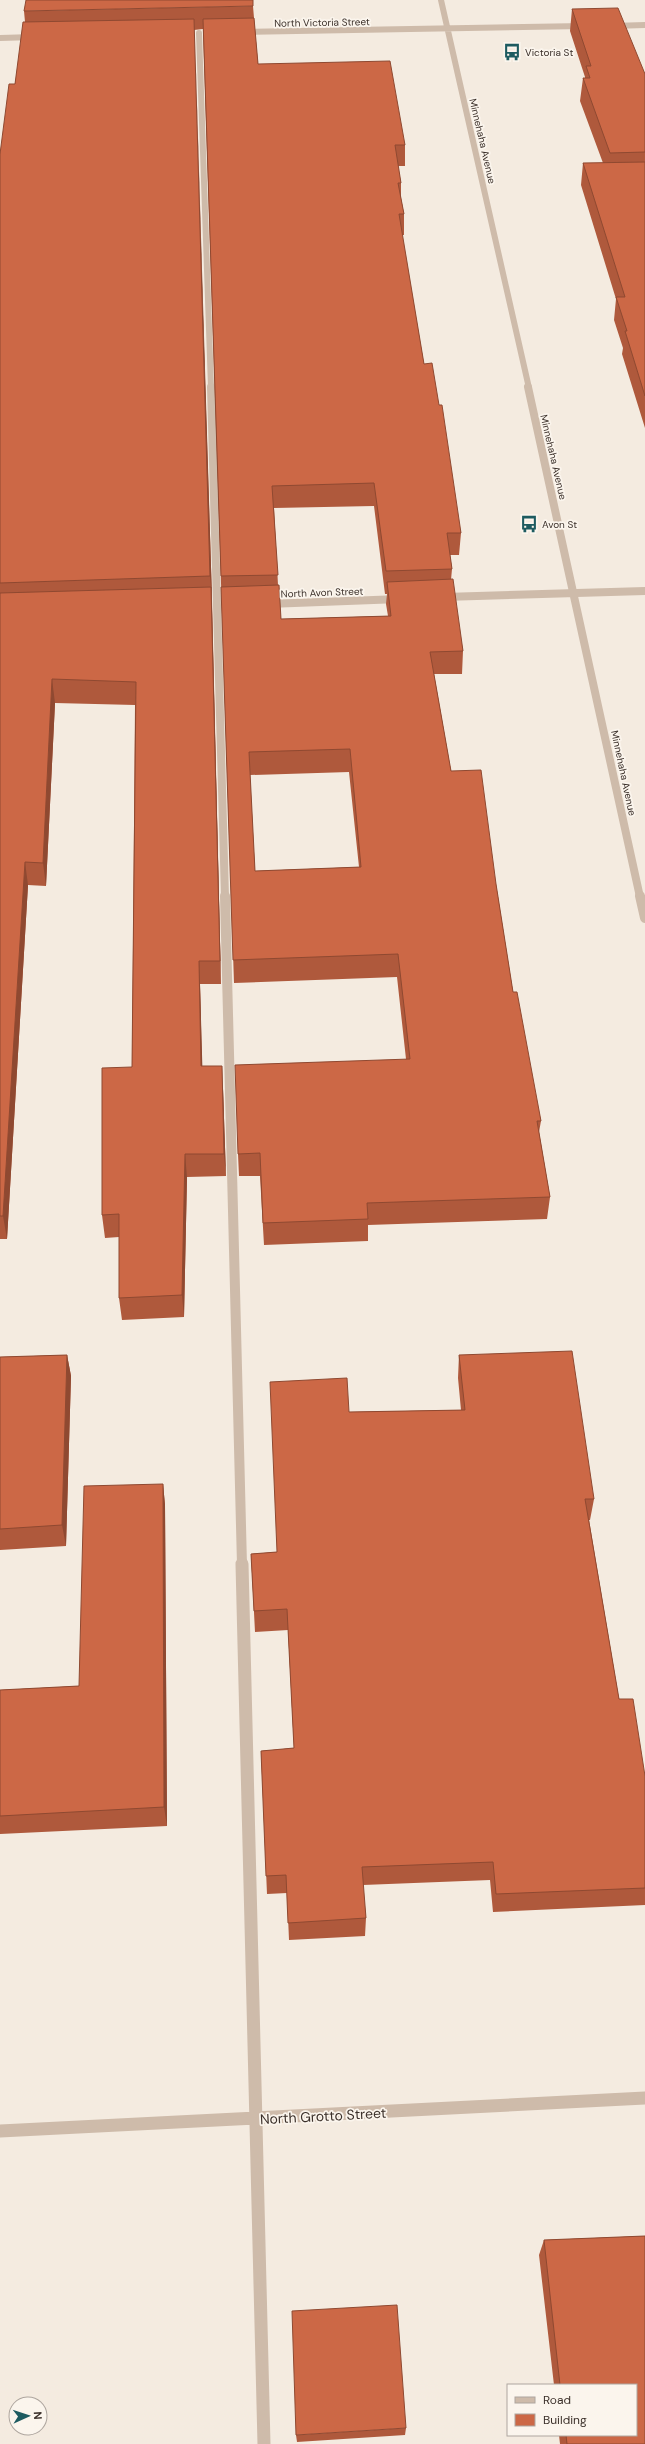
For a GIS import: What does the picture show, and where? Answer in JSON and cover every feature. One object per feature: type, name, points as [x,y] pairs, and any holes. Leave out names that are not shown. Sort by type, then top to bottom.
[{"type":"street","name":"Minnehaha Avenue","points":[[441,0],[645,918]]},
{"type":"street","points":[[607,26],[645,25]]},
{"type":"street","name":"North Victoria Street","points":[[238,32],[591,26]]},
{"type":"street","points":[[199,33],[218,606],[264,2444]]},
{"type":"street","points":[[0,38],[44,37]]},
{"type":"street","points":[[438,598],[645,591]]},
{"type":"street","name":"North Avon Street","points":[[257,604],[406,599]]},
{"type":"street","name":"North Grotto Street","points":[[0,2131],[645,2098]]},
{"type":"building","points":[[26,0],[253,0],[253,6],[24,11]]},
{"type":"building","points":[[618,8],[645,74],[645,152],[610,153],[583,78],[590,78],[586,66],[591,66],[572,9]]},
{"type":"building","points":[[254,18],[258,64],[390,61],[405,145],[395,145],[401,183],[398,183],[404,214],[399,214],[424,364],[432,363],[439,405],[442,405],[461,533],[447,533],[452,569],[386,571],[374,483],[272,486],[278,575],[221,576],[203,19]]},
{"type":"building","points":[[194,19],[210,576],[0,583],[0,154],[9,84],[15,84],[23,22]]},
{"type":"building","points":[[645,162],[645,396],[616,297],[625,297],[583,163]]},
{"type":"building","points":[[453,579],[463,651],[430,652],[451,771],[481,770],[496,884],[513,992],[517,992],[541,1121],[537,1121],[550,1197],[367,1203],[368,1219],[263,1223],[260,1153],[238,1154],[235,1065],[410,1059],[398,954],[233,960],[221,587],[279,585],[281,619],[391,616],[387,582]],"holes":[[[350,749],[361,867],[255,871],[249,752]]]},
{"type":"building","points":[[211,587],[220,961],[199,961],[201,1066],[222,1066],[224,1154],[185,1154],[182,1295],[119,1298],[119,1214],[102,1215],[102,1068],[132,1067],[136,682],[52,679],[43,863],[25,862],[3,1216],[0,1216],[0,593]]},
{"type":"building","points":[[572,1351],[594,1499],[585,1499],[619,1699],[633,1699],[645,1776],[645,1888],[496,1894],[493,1862],[362,1867],[366,1918],[288,1923],[286,1875],[266,1876],[261,1751],[294,1748],[287,1609],[254,1611],[251,1554],[277,1552],[270,1382],[347,1378],[349,1412],[465,1410],[459,1355]]},
{"type":"building","points":[[67,1355],[62,1525],[0,1529],[0,1357]]},
{"type":"building","points":[[163,1484],[164,1807],[0,1816],[0,1690],[79,1686],[84,1486]]},
{"type":"building","points":[[645,2236],[645,2444],[567,2444],[566,2436],[637,2436],[637,2384],[560,2384],[544,2240]]},
{"type":"building","points":[[397,2305],[406,2428],[296,2435],[292,2311]]},
{"type":"place","name":"Victoria St","points":[[512,52]]},
{"type":"place","name":"Avon St","points":[[529,524]]}]
